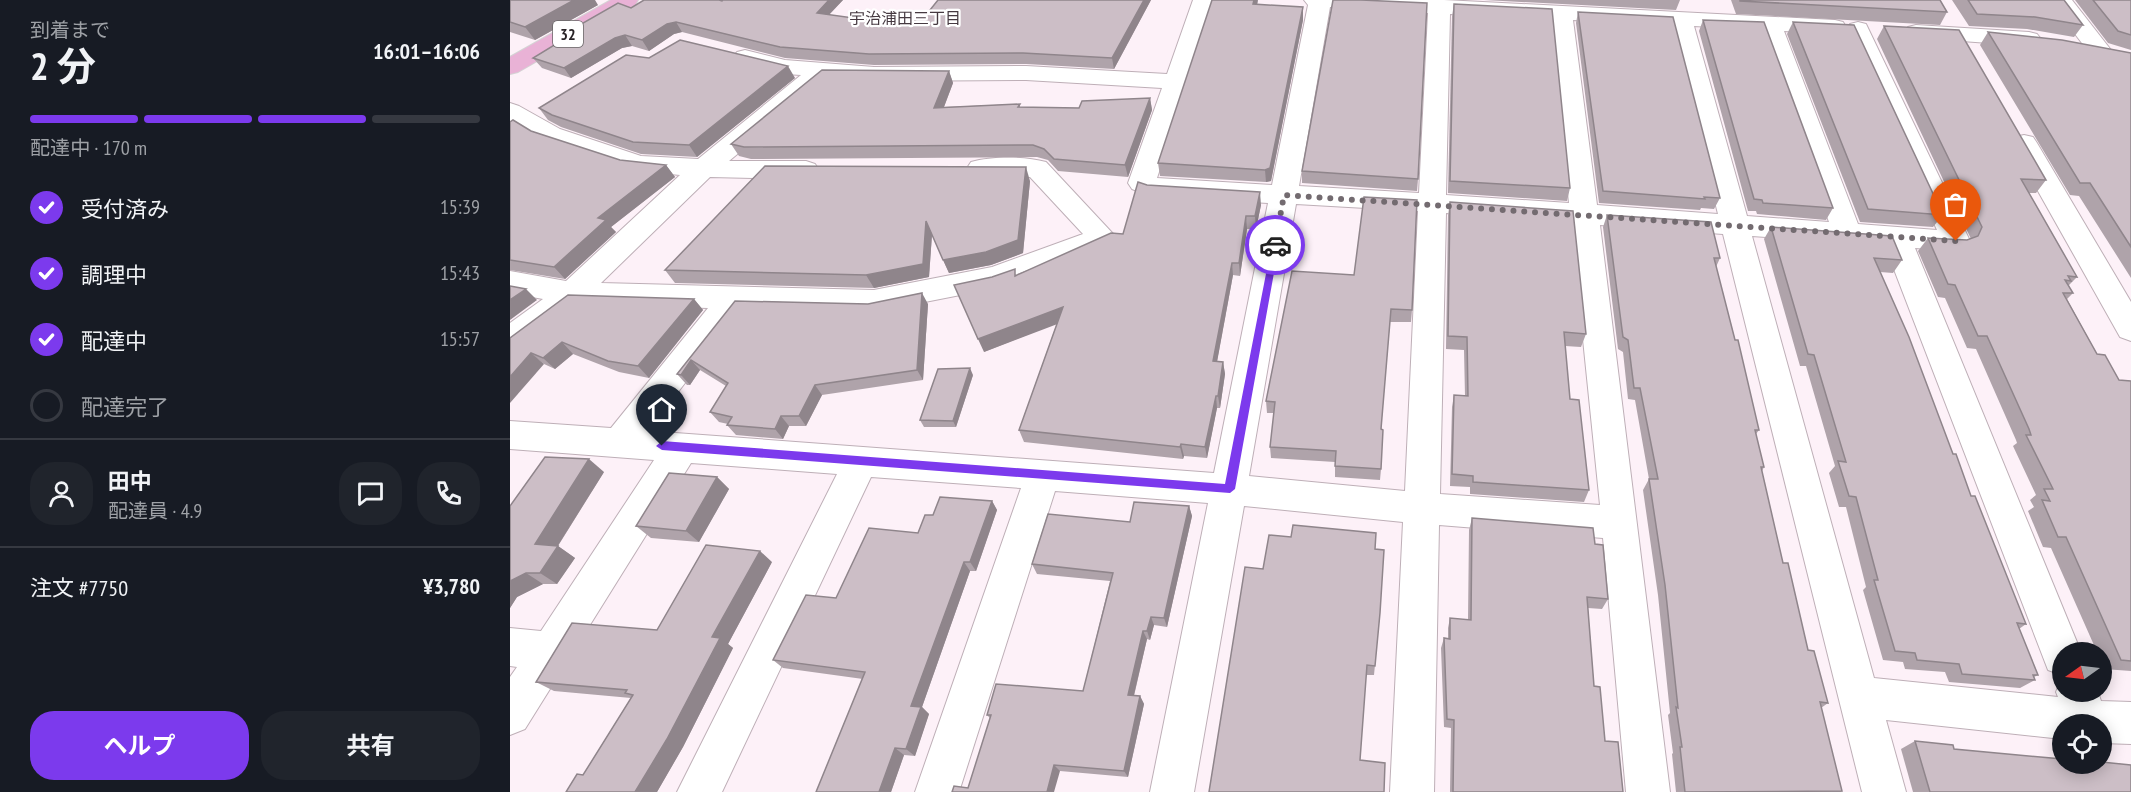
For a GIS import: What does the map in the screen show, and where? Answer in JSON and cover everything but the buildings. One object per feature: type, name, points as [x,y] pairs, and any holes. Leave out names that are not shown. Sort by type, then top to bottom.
[{"type":"main road","name":"32","points":[[510,49],[597,0]]},
{"type":"main road","name":"32","points":[[510,67],[627,0]]},
{"type":"street","points":[[1204,0],[1142,183],[1150,187],[1433,203],[1956,241],[1877,30]]},
{"type":"street","points":[[1316,0],[1565,8],[1681,19],[1717,10],[1770,24],[2058,43],[2111,54],[2060,0]]},
{"type":"street","points":[[1172,792],[1320,0]]},
{"type":"street","points":[[1412,792],[1433,203],[1428,4]]},
{"type":"street","points":[[1565,8],[1584,215],[1620,523],[1648,792]]},
{"type":"street","points":[[1945,9],[1978,65]]},
{"type":"street","points":[[1681,19],[1737,225],[1884,792]]},
{"type":"street","points":[[1770,24],[1847,233]]},
{"type":"street","points":[[728,53],[785,67],[874,74],[1026,73],[1176,82]]},
{"type":"street","points":[[510,340],[572,294],[704,168],[822,70]]},
{"type":"street","points":[[527,113],[551,135],[639,164],[704,168],[834,170]]},
{"type":"street","points":[[2014,126],[2131,328]]},
{"type":"street","points":[[510,282],[572,294],[874,301],[996,278],[1102,238],[1037,168],[954,169]]},
{"type":"street","points":[[1896,237],[2056,642]]},
{"type":"street","points":[[620,442],[734,297]]},
{"type":"street","points":[[510,435],[1230,489],[1422,508],[1620,523]]},
{"type":"street","points":[[510,714],[682,447]]},
{"type":"street","points":[[699,792],[861,461]]},
{"type":"street","points":[[937,792],[1043,475]]},
{"type":"street","points":[[510,647],[549,651]]},
{"type":"street","points":[[1860,697],[2083,706],[2131,723]]},
{"type":"way so far","points":[[1275,245],[1284,195],[1433,203],[1956,241]]},
{"type":"district","name":"宇治浦田三丁目","points":[[905,18]]},
{"type":"route","points":[[662,446],[1230,489],[1275,245]]}]
